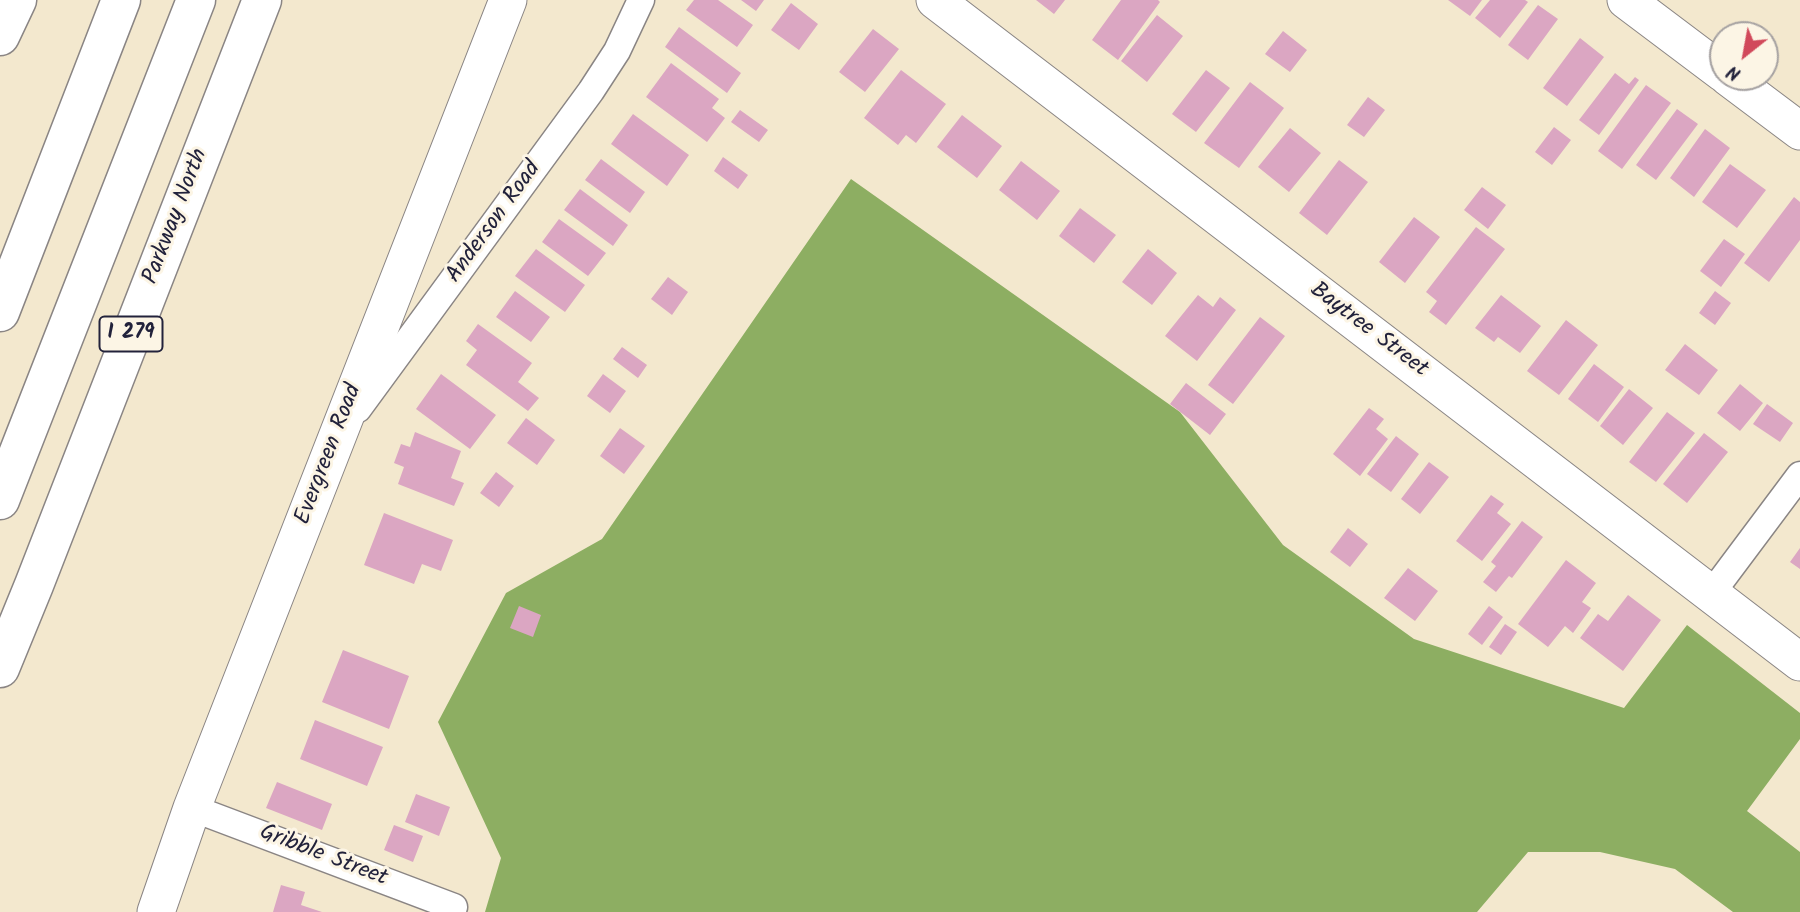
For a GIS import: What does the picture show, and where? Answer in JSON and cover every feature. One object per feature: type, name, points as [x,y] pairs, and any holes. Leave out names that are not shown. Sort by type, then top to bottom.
[{"type":"highway","points":[[0,36],[17,0]]},
{"type":"highway","points":[[0,312],[121,0]]},
{"type":"highway","points":[[0,500],[196,0]]},
{"type":"highway","name":"Parkway North","points":[[0,668],[262,0]]},
{"type":"street","name":"Evergreen Road","points":[[156,912],[192,808],[508,0]]},
{"type":"street","name":"Anderson Road","points":[[337,438],[591,91],[617,51],[641,0]]},
{"type":"street","name":"Baytree Street","points":[[935,0],[1800,662]]},
{"type":"street","points":[[1626,0],[1709,62]]},
{"type":"street","points":[[1747,91],[1800,131]]},
{"type":"street","points":[[1711,594],[1800,475]]},
{"type":"street","name":"Gribble Street","points":[[192,808],[453,909]]},
{"type":"green space","points":[[851,179],[1180,412],[1283,545],[1414,639],[1624,708],[1687,625],[1800,713],[1800,739],[1747,811],[1800,852],[1800,912],[1733,912],[1675,869],[1600,852],[1528,852],[1477,912],[485,912],[501,858],[438,722],[506,593],[602,539]]},
{"type":"building","points":[[694,0],[718,0],[753,25],[737,47],[686,10]]},
{"type":"building","points":[[741,0],[764,0],[756,11]]},
{"type":"building","points":[[1036,0],[1065,0],[1054,14]]},
{"type":"building","points":[[1121,0],[1160,2],[1118,60],[1092,40]]},
{"type":"building","points":[[1448,0],[1482,0],[1470,16]]},
{"type":"building","points":[[1490,0],[1528,2],[1500,38],[1475,18]]},
{"type":"building","points":[[791,3],[818,24],[799,50],[771,30]]},
{"type":"building","points":[[1538,5],[1558,19],[1528,60],[1508,45]]},
{"type":"building","points":[[1157,15],[1183,36],[1147,82],[1121,61]]},
{"type":"building","points":[[679,27],[741,73],[727,93],[665,47]]},
{"type":"building","points":[[873,29],[899,49],[865,92],[839,72]]},
{"type":"building","points":[[1283,31],[1307,50],[1290,72],[1265,54]]},
{"type":"building","points":[[1580,38],[1604,57],[1567,106],[1543,88]]},
{"type":"building","points":[[671,63],[719,99],[712,108],[725,118],[707,142],[646,97]]},
{"type":"building","points":[[901,70],[946,104],[916,143],[906,135],[898,145],[864,118]]},
{"type":"building","points":[[1206,70],[1230,88],[1196,132],[1172,114]]},
{"type":"building","points":[[1615,73],[1629,84],[1635,77],[1639,80],[1599,135],[1579,120]]},
{"type":"building","points":[[1250,82],[1284,108],[1239,168],[1204,143]]},
{"type":"building","points":[[1646,85],[1671,103],[1622,169],[1598,151]]},
{"type":"building","points":[[1368,97],[1385,110],[1364,137],[1347,125]]},
{"type":"building","points":[[1677,109],[1698,124],[1656,180],[1636,165]]},
{"type":"building","points":[[740,110],[768,130],[759,142],[731,122]]},
{"type":"building","points":[[633,114],[689,155],[667,186],[611,144]]},
{"type":"building","points":[[962,115],[1002,146],[977,178],[937,147]]},
{"type":"building","points":[[1554,127],[1571,140],[1552,165],[1535,152]]},
{"type":"building","points":[[1290,128],[1321,153],[1289,192],[1258,167]]},
{"type":"building","points":[[1705,129],[1730,148],[1694,197],[1670,178]]},
{"type":"building","points":[[723,157],[748,175],[738,189],[714,171]]},
{"type":"building","points":[[601,159],[645,192],[630,213],[585,180]]},
{"type":"building","points":[[1339,160],[1368,182],[1327,235],[1299,213]]},
{"type":"building","points":[[1021,161],[1060,191],[1037,220],[999,190]]},
{"type":"building","points":[[1730,164],[1766,190],[1737,228],[1702,202]]},
{"type":"building","points":[[1482,187],[1506,205],[1488,229],[1464,210]]},
{"type":"building","points":[[580,189],[628,225],[613,246],[564,210]]},
{"type":"building","points":[[1794,197],[1800,202],[1800,240],[1769,282],[1744,263]]},
{"type":"building","points":[[1080,208],[1116,235],[1094,263],[1059,236]]},
{"type":"building","points":[[1414,217],[1440,237],[1405,283],[1379,262]]},
{"type":"building","points":[[559,219],[606,253],[588,276],[542,242]]},
{"type":"building","points":[[1476,227],[1505,249],[1446,325],[1429,312],[1437,301],[1426,292]]},
{"type":"building","points":[[1724,239],[1745,254],[1721,287],[1700,271]]},
{"type":"building","points":[[536,249],[585,285],[565,312],[515,276]]},
{"type":"building","points":[[1148,249],[1177,273],[1152,305],[1122,282]]},
{"type":"building","points":[[668,277],[688,292],[672,315],[651,299]]},
{"type":"building","points":[[515,291],[550,317],[531,342],[496,317]]},
{"type":"building","points":[[1715,291],[1731,303],[1715,325],[1699,313]]},
{"type":"building","points":[[1198,295],[1213,307],[1220,297],[1236,310],[1197,361],[1165,336]]},
{"type":"building","points":[[1501,295],[1541,326],[1520,353],[1498,337],[1494,342],[1475,328]]},
{"type":"building","points":[[1260,317],[1285,336],[1233,404],[1208,385]]},
{"type":"building","points":[[1566,320],[1598,345],[1559,395],[1527,371]]},
{"type":"building","points":[[478,324],[532,363],[518,382],[539,398],[528,411],[466,365],[477,350],[466,341]]},
{"type":"building","points":[[1685,344],[1718,370],[1699,395],[1665,370]]},
{"type":"building","points":[[622,347],[647,365],[638,378],[613,359]]},
{"type":"building","points":[[1594,364],[1624,387],[1598,422],[1568,399]]},
{"type":"building","points":[[441,374],[496,415],[470,449],[416,409]]},
{"type":"building","points":[[603,374],[626,391],[610,413],[587,396]]},
{"type":"building","points":[[1186,383],[1226,414],[1210,435],[1170,404]]},
{"type":"building","points":[[1740,384],[1763,403],[1740,431],[1717,413]]},
{"type":"building","points":[[1629,389],[1653,408],[1623,445],[1600,426]]},
{"type":"building","points":[[1767,404],[1793,423],[1780,442],[1753,424]]},
{"type":"building","points":[[1369,408],[1384,419],[1376,429],[1388,439],[1360,476],[1333,454]]},
{"type":"building","points":[[1667,412],[1695,433],[1656,482],[1629,462]]},
{"type":"building","points":[[526,418],[555,440],[537,465],[507,443]]},
{"type":"building","points":[[620,428],[645,446],[624,474],[600,456]]},
{"type":"building","points":[[415,432],[461,451],[451,478],[464,483],[454,506],[398,484],[404,467],[394,463],[401,444],[410,447]]},
{"type":"building","points":[[1704,433],[1728,452],[1687,503],[1663,484]]},
{"type":"building","points":[[1396,436],[1419,454],[1391,492],[1367,474]]},
{"type":"building","points":[[1429,462],[1449,477],[1420,514],[1401,499]]},
{"type":"building","points":[[496,472],[514,486],[499,507],[480,493]]},
{"type":"building","points":[[1491,495],[1504,504],[1497,513],[1511,524],[1482,561],[1456,541]]},
{"type":"building","points":[[384,513],[453,540],[441,571],[422,564],[414,584],[364,565]]},
{"type":"building","points":[[1522,521],[1543,537],[1512,578],[1509,576],[1496,592],[1483,582],[1496,566],[1491,562]]},
{"type":"building","points":[[1348,528],[1368,544],[1350,567],[1330,552]]},
{"type":"building","points":[[1800,548],[1800,569],[1790,562]]},
{"type":"building","points":[[1566,560],[1596,583],[1582,602],[1591,608],[1573,633],[1565,626],[1548,647],[1518,624]]},
{"type":"building","points":[[1408,568],[1438,591],[1415,621],[1384,598]]},
{"type":"building","points":[[1628,595],[1661,620],[1623,671],[1580,638],[1598,614],[1608,621]]},
{"type":"building","points":[[519,606],[541,615],[533,637],[510,628]]},
{"type":"building","points":[[1489,606],[1503,617],[1482,645],[1468,634]]},
{"type":"building","points":[[1505,624],[1517,632],[1501,655],[1489,647]]},
{"type":"building","points":[[343,650],[409,676],[389,729],[322,702]]},
{"type":"building","points":[[315,720],[383,747],[367,786],[300,759]]},
{"type":"building","points":[[277,782],[332,804],[322,830],[266,808]]},
{"type":"building","points":[[416,794],[450,807],[439,836],[405,822]]},
{"type":"building","points":[[394,825],[423,836],[413,862],[384,850]]},
{"type":"building","points":[[281,885],[305,892],[301,905],[322,912],[273,912]]}]
